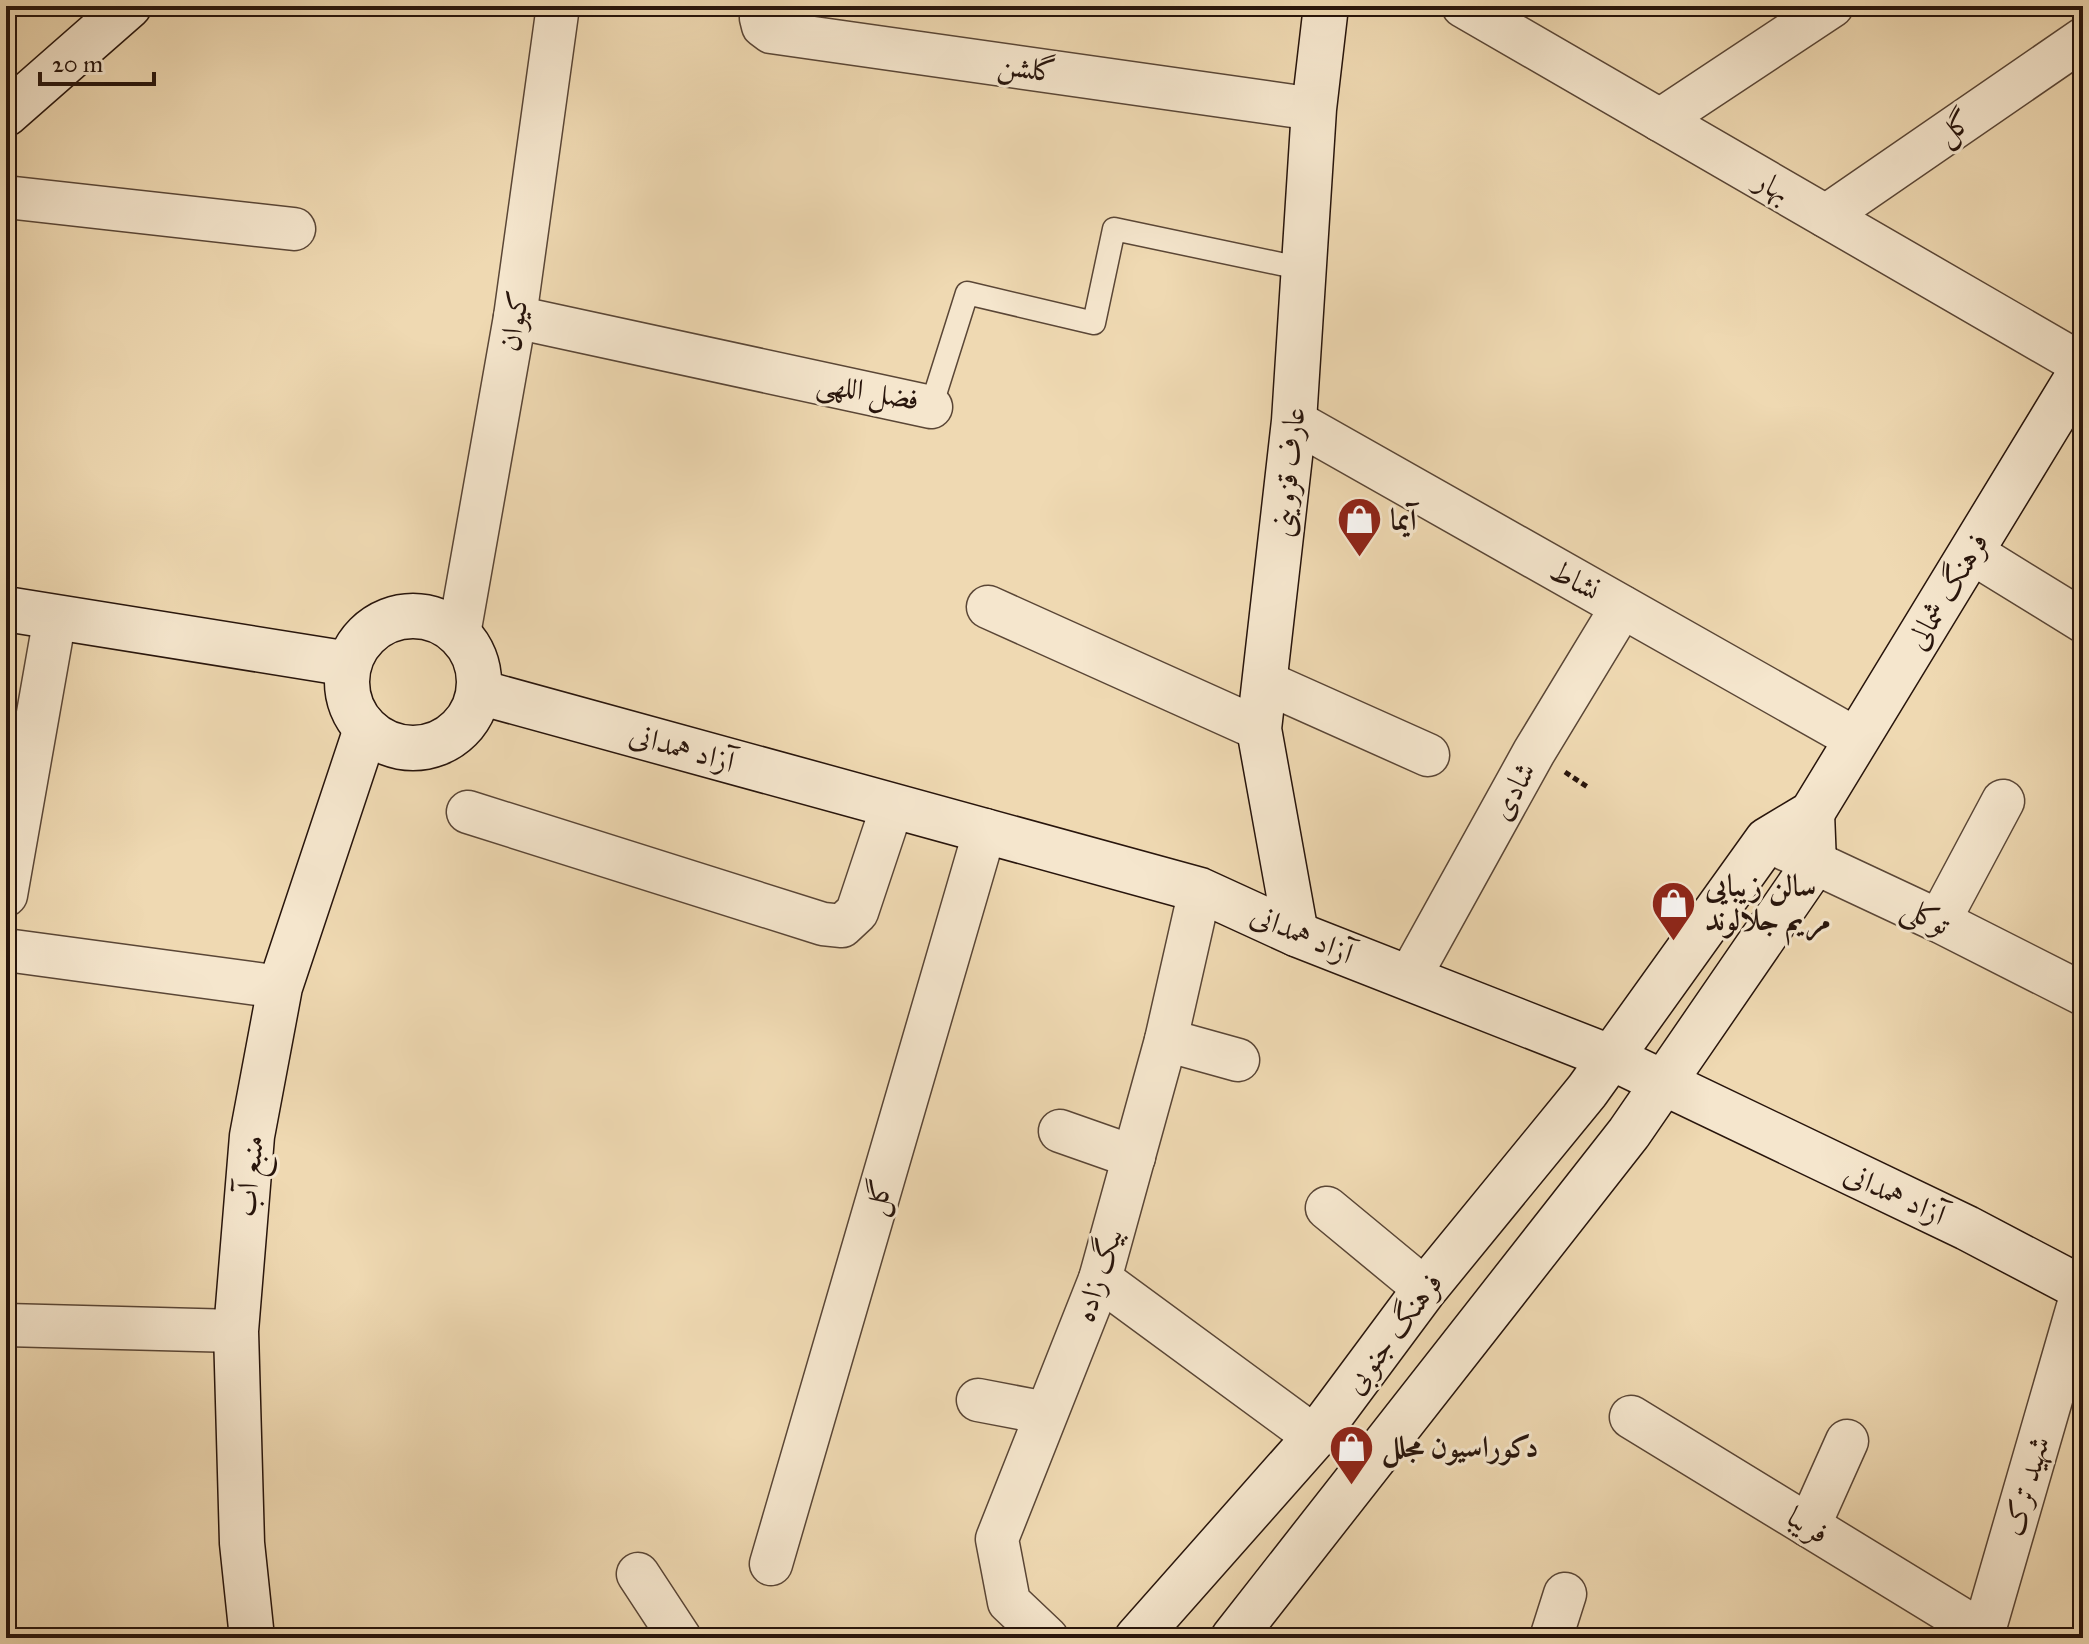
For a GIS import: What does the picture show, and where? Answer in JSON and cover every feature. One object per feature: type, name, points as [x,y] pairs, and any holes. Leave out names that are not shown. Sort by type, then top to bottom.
[{"type":"street","points":[[6,114],[129,6]]},
{"type":"street","name":"کیوان","points":[[459,634],[515,317],[558,6]]},
{"type":"street","name":"گلشن","points":[[764,6],[763,26],[771,32],[1314,109]]},
{"type":"street","name":"عارف قزوینی","points":[[1296,934],[1259,729],[1267,683],[1294,421],[1314,109],[1326,6]]},
{"type":"street","name":"بهار","points":[[1463,6],[1514,16],[1660,120],[2083,367]]},
{"type":"street","points":[[1660,120],[1832,6]]},
{"type":"street","name":"گل","points":[[1826,216],[2083,39]]},
{"type":"street","points":[[6,197],[294,229]]},
{"type":"street","name":"فضل اللهی","points":[[515,317],[931,407]]},
{"type":"street","name":"فرهنگ شمالی","points":[[1612,1058],[1767,840],[1812,813],[2083,367]]},
{"type":"street","name":"نشاط","points":[[1294,421],[1856,739]]},
{"type":"street","points":[[1971,552],[2083,621]]},
{"type":"street","points":[[988,607],[1259,729]]},
{"type":"street","name":"شادی","points":[[1409,978],[1534,752],[1622,607]]},
{"type":"street","points":[[6,609],[349,664]]},
{"type":"street","points":[[418,616],[440,621],[459,634],[472,650],[479,670],[479,692],[473,712],[461,729],[445,742],[424,749],[403,748],[383,742],[366,729],[356,716],[346,682],[349,664],[359,644],[375,628],[395,618],[418,616]]},
{"type":"street","points":[[6,895],[55,617]]},
{"type":"street","points":[[1267,683],[1428,755]]},
{"type":"street","name":"آزاد همدانی","points":[[479,692],[1200,890],[1296,934],[1612,1058],[1967,1228],[2083,1289]]},
{"type":"street","name":"منبع آب","points":[[252,1638],[242,1543],[236,1331],[252,1136],[280,987],[366,729]]},
{"type":"street","points":[[1939,921],[2003,801]]},
{"type":"street","points":[[468,812],[823,924],[842,926],[857,912],[892,807]]},
{"type":"street","points":[[1664,1085],[1814,864],[1812,813]]},
{"type":"street","name":"گل","points":[[771,1564],[985,830]]},
{"type":"street","name":"توکلی","points":[[1767,840],[1939,921],[2083,994]]},
{"type":"street","name":"بیگ زاده","points":[[1047,1638],[1009,1602],[997,1539],[1100,1279],[1166,1040],[1200,890]]},
{"type":"street","points":[[6,950],[280,987]]},
{"type":"street","points":[[1166,1040],[1238,1060]]},
{"type":"street","name":"فرهنگ جنوبی","points":[[1137,1638],[1315,1437],[1425,1289],[1612,1058]]},
{"type":"street","name":"فرهنگ جنوبی","points":[[1241,1636],[1664,1085]]},
{"type":"street","points":[[1060,1131],[1134,1157]]},
{"type":"street","points":[[1327,1208],[1425,1289]]},
{"type":"street","points":[[1100,1279],[1315,1437]]},
{"type":"street","name":"شهید ترک","points":[[1983,1636],[2083,1289]]},
{"type":"street","points":[[6,1325],[236,1331]]},
{"type":"street","points":[[978,1400],[1046,1413]]},
{"type":"street","name":"فریبا","points":[[1631,1417],[1983,1636]]},
{"type":"street","points":[[1809,1526],[1847,1441]]},
{"type":"street","points":[[638,1574],[680,1638]]},
{"type":"street","points":[[1551,1638],[1565,1594]]},
{"type":"lane","name":"فضل اللهی","points":[[931,407],[967,293],[1094,323],[1114,229],[1304,269]]},
{"type":"place","name":"آيما","points":[[1359,559]]},
{"type":"place","name":"سالن زیبایی مریم جلالوند","points":[[1674,942]]},
{"type":"place","name":"دکوراسیون مجلل","points":[[1351,1486]]}]
